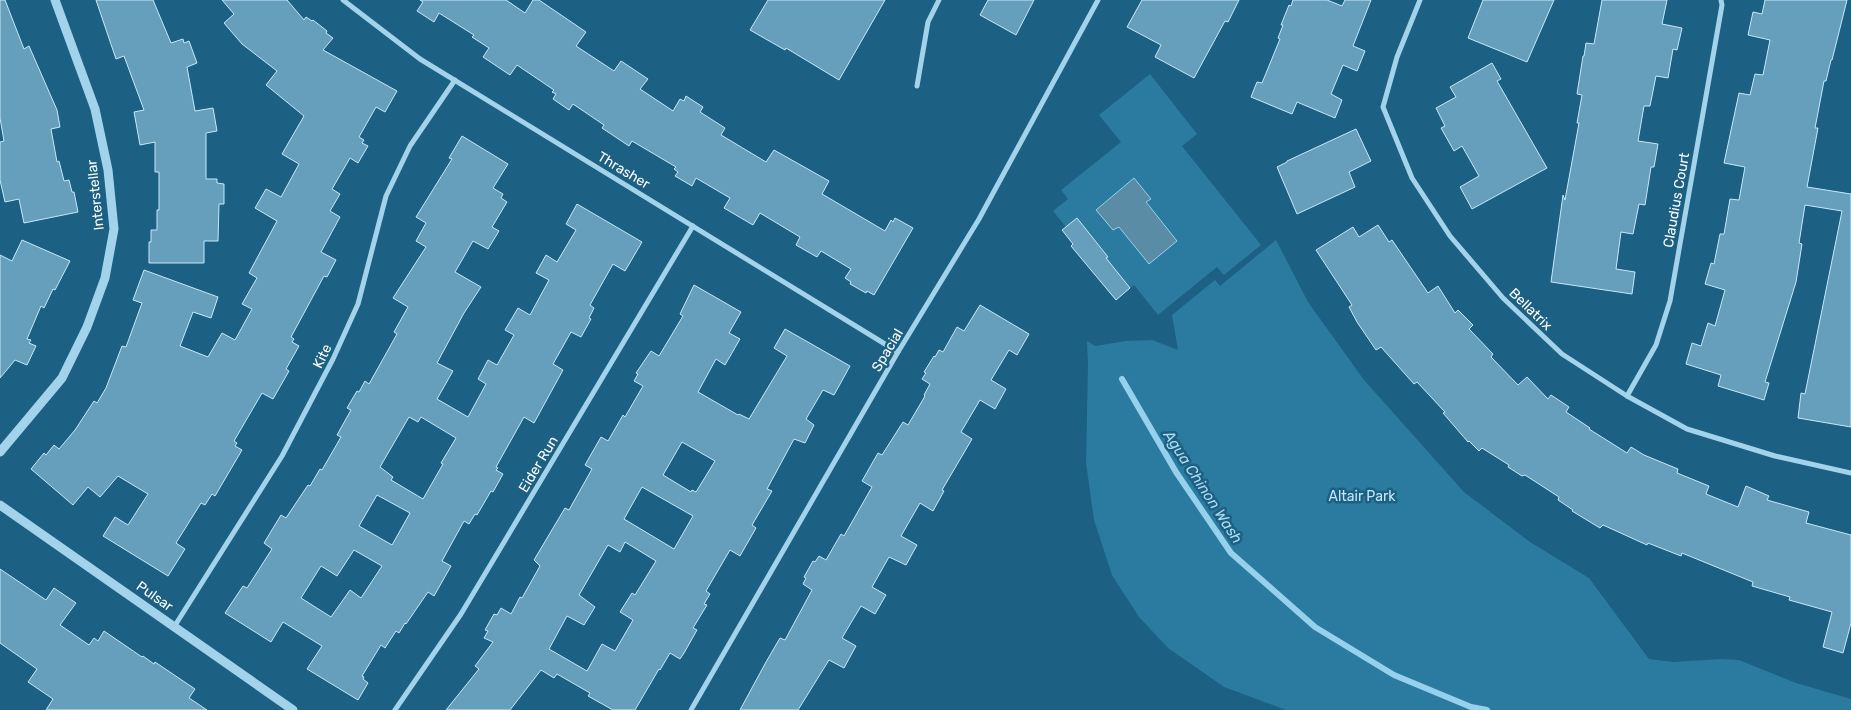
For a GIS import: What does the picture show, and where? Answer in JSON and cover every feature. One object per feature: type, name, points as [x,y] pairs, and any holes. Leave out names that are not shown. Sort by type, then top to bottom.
[{"type":"street","name":"Interstellar","points":[[0,452],[62,378],[87,327],[105,278],[114,229],[108,170],[96,108],[55,0]]},
{"type":"street","name":"Thrasher","points":[[343,0],[420,59],[898,352]]},
{"type":"street","points":[[917,86],[928,22],[939,0]]},
{"type":"street","name":"Spacial","points":[[691,710],[898,352],[979,220],[1098,0]]},
{"type":"street","name":"Bellatrix","points":[[1420,0],[1397,57],[1383,107],[1412,178],[1450,236],[1503,298],[1562,354],[1627,396],[1687,428],[1774,456],[1851,473]]},
{"type":"street","name":"Claudius Court","points":[[1627,396],[1656,345],[1670,301],[1722,5],[1721,0]]},
{"type":"street","name":"Kite","points":[[174,627],[282,456],[333,359],[358,304],[386,196],[410,146],[455,80]]},
{"type":"street","name":"Eider Run","points":[[395,710],[461,614],[693,226]]},
{"type":"street","name":"Pulsar","points":[[0,505],[293,710]]},
{"type":"green space","points":[[1150,74],[1197,134],[1182,146],[1261,245],[1224,275],[1217,267],[1158,315],[1134,285],[1116,300],[1071,246],[1073,244],[1066,227],[1053,211],[1068,199],[1061,190],[1121,142],[1099,115]]},
{"type":"green space","name":"Altair Park","points":[[1276,240],[1308,302],[1364,380],[1464,492],[1530,542],[1589,578],[1649,659],[1673,662],[1722,659],[1739,660],[1796,683],[1851,699],[1851,710],[1286,710],[1224,687],[1168,648],[1139,617],[1112,575],[1094,520],[1086,463],[1087,341],[1095,346],[1126,341],[1152,340],[1178,350],[1172,315],[1215,280],[1220,286]]},
{"type":"shaded area","points":[[1134,178],[1151,199],[1146,202],[1177,241],[1149,264],[1119,227],[1113,230],[1096,210]]},
{"type":"building","points":[[0,0],[5,0],[24,49],[29,46],[57,110],[60,127],[51,129],[57,162],[59,161],[64,181],[69,180],[72,192],[74,192],[78,212],[24,223],[19,199],[5,202],[0,180],[0,142],[4,141],[0,118]]},
{"type":"building","points":[[96,0],[153,0],[171,43],[183,39],[184,43],[189,41],[197,63],[187,67],[195,111],[213,108],[217,131],[206,133],[206,179],[217,179],[217,183],[224,184],[224,204],[219,204],[218,241],[204,241],[204,263],[149,263],[151,230],[157,230],[157,210],[159,210],[159,172],[155,172],[155,142],[140,145],[134,112],[144,110],[124,56],[116,59]]},
{"type":"building","points":[[222,0],[287,0],[304,20],[306,17],[313,20],[333,38],[323,50],[397,91],[385,112],[376,107],[359,137],[364,140],[362,143],[368,146],[358,163],[350,158],[332,189],[340,194],[330,211],[340,217],[321,252],[336,260],[327,277],[324,276],[291,337],[294,339],[292,342],[299,346],[286,369],[289,371],[273,399],[262,393],[234,441],[237,443],[235,446],[242,450],[215,496],[212,494],[205,505],[201,503],[176,543],[185,549],[168,576],[103,536],[115,517],[128,525],[148,494],[118,476],[100,497],[88,487],[73,505],[31,469],[44,453],[46,455],[54,445],[59,449],[75,430],[94,401],[97,403],[106,388],[122,346],[126,347],[142,303],[133,300],[144,270],[218,297],[211,318],[193,312],[180,346],[208,357],[222,333],[235,340],[252,309],[242,304],[257,278],[249,273],[277,221],[255,208],[266,189],[281,197],[299,164],[282,154],[304,116],[266,85],[277,71],[242,44],[224,23],[234,14]]},
{"type":"building","points":[[420,0],[506,0],[525,13],[533,0],[539,0],[586,32],[576,46],[614,71],[621,61],[648,79],[640,89],[673,111],[680,99],[684,101],[686,96],[703,107],[700,112],[725,128],[721,135],[766,162],[774,150],[829,181],[822,194],[885,231],[891,220],[893,222],[895,218],[913,228],[874,295],[867,291],[866,293],[850,284],[851,282],[845,278],[851,269],[821,251],[817,257],[796,245],[800,237],[760,213],[753,225],[724,208],[730,198],[696,178],[692,186],[675,176],[678,172],[674,169],[676,167],[632,141],[629,146],[602,128],[604,125],[573,104],[569,110],[553,99],[556,94],[552,92],[554,90],[517,65],[510,75],[483,57],[489,48],[472,37],[474,35],[439,13],[434,22],[417,11],[423,2]]},
{"type":"building","points":[[768,0],[885,0],[839,80],[786,48],[785,50],[750,30]]},
{"type":"building","points":[[988,0],[1034,0],[1016,35],[980,15]]},
{"type":"building","points":[[1142,0],[1239,0],[1228,22],[1225,21],[1194,78],[1155,57],[1161,45],[1127,27]]},
{"type":"building","points":[[1293,0],[1327,0],[1342,6],[1345,0],[1371,0],[1353,46],[1365,51],[1357,71],[1343,65],[1331,94],[1342,100],[1335,118],[1297,102],[1292,114],[1251,97],[1257,82],[1262,83],[1280,39],[1278,38],[1283,25],[1281,25]]},
{"type":"building","points":[[1483,0],[1554,0],[1527,62],[1468,38]]},
{"type":"building","points":[[1602,0],[1667,0],[1662,24],[1682,28],[1677,50],[1673,49],[1668,78],[1656,76],[1650,106],[1644,106],[1638,141],[1658,144],[1654,167],[1651,167],[1645,205],[1639,204],[1633,234],[1621,232],[1616,269],[1635,272],[1632,294],[1551,282],[1563,195],[1565,200],[1579,123],[1577,123],[1582,95],[1577,94],[1583,56],[1586,43],[1594,44]]},
{"type":"building","points":[[1765,0],[1847,0],[1832,60],[1826,81],[1824,81],[1815,128],[1818,128],[1807,187],[1851,194],[1851,427],[1798,418],[1801,393],[1805,394],[1842,211],[1805,205],[1799,243],[1802,244],[1796,282],[1765,382],[1769,383],[1764,400],[1718,386],[1721,375],[1686,364],[1692,343],[1701,346],[1708,323],[1715,326],[1725,290],[1705,284],[1711,263],[1714,264],[1720,234],[1724,234],[1730,199],[1739,200],[1745,167],[1724,163],[1739,93],[1750,95],[1755,74],[1763,75],[1770,40],[1748,35],[1753,12],[1762,14]]},
{"type":"building","points":[[1492,63],[1501,79],[1497,81],[1547,168],[1472,209],[1460,187],[1479,176],[1462,146],[1454,151],[1441,128],[1445,126],[1436,108],[1456,97],[1450,87]]},
{"type":"building","points":[[1356,129],[1371,161],[1349,172],[1355,187],[1297,214],[1277,167]]},
{"type":"building","points":[[462,136],[508,164],[493,188],[503,194],[501,198],[507,202],[492,227],[499,231],[488,249],[473,241],[455,272],[481,287],[464,313],[437,363],[453,371],[437,399],[468,417],[486,384],[478,379],[488,360],[497,365],[514,335],[505,330],[518,308],[530,315],[549,280],[536,273],[546,255],[557,262],[576,230],[566,224],[577,204],[642,242],[625,271],[613,264],[590,305],[594,308],[589,318],[591,319],[581,337],[571,332],[553,364],[563,370],[534,423],[524,417],[496,467],[498,468],[496,470],[503,474],[493,492],[491,491],[477,515],[475,514],[469,524],[464,521],[442,561],[451,566],[434,596],[428,592],[399,633],[396,631],[385,648],[381,645],[362,676],[368,683],[358,700],[307,669],[322,646],[283,622],[271,642],[225,613],[243,586],[247,588],[272,549],[264,543],[281,515],[286,518],[320,469],[322,470],[341,437],[337,435],[351,410],[347,408],[365,381],[369,384],[397,334],[394,332],[408,307],[393,298],[426,247],[416,241],[426,223],[416,217],[452,159],[449,158]],"holes":[[[409,417],[418,422],[421,417],[456,438],[423,499],[391,480],[393,477],[380,467]],[[377,495],[410,513],[392,545],[359,526]],[[354,550],[382,566],[361,598],[350,590],[331,617],[301,598],[321,566],[337,576]]]},
{"type":"building","points":[[1077,218],[1130,288],[1116,300],[1071,246],[1073,244],[1062,230]]},
{"type":"building","points":[[1378,225],[1389,242],[1392,240],[1428,293],[1438,286],[1455,313],[1458,310],[1473,325],[1469,329],[1493,354],[1491,357],[1518,385],[1527,377],[1548,399],[1551,395],[1569,407],[1566,412],[1589,429],[1627,453],[1631,447],[1644,455],[1678,469],[1677,473],[1709,486],[1706,494],[1738,507],[1746,486],[1769,496],[1767,500],[1809,512],[1806,523],[1851,535],[1851,623],[1843,653],[1823,647],[1832,612],[1789,600],[1790,597],[1752,586],[1753,582],[1682,553],[1681,556],[1648,543],[1647,545],[1603,525],[1600,528],[1572,511],[1558,500],[1559,497],[1525,475],[1522,476],[1508,467],[1509,465],[1482,448],[1479,451],[1468,442],[1443,413],[1445,412],[1417,382],[1414,384],[1381,347],[1376,350],[1349,307],[1352,305],[1316,250],[1353,227],[1359,237]]},
{"type":"building","points":[[22,240],[70,261],[44,308],[41,306],[27,339],[31,340],[29,343],[36,346],[27,365],[15,360],[0,378],[0,255],[12,261]]},
{"type":"building","points":[[694,285],[741,312],[729,333],[740,339],[725,365],[716,359],[698,392],[738,415],[749,419],[787,356],[774,348],[785,329],[850,366],[834,395],[823,390],[806,419],[814,425],[805,443],[794,439],[767,489],[772,491],[752,525],[756,528],[740,556],[730,550],[706,591],[710,594],[704,604],[707,605],[693,628],[697,630],[684,653],[680,659],[670,653],[635,710],[613,710],[588,696],[590,693],[557,674],[554,678],[541,670],[510,710],[446,710],[479,669],[475,666],[493,642],[484,638],[488,631],[485,630],[494,614],[497,615],[501,608],[511,614],[520,597],[522,598],[540,566],[534,560],[565,508],[569,510],[592,469],[585,465],[601,437],[608,441],[643,386],[634,381],[638,374],[636,373],[651,351],[659,356],[683,316],[680,314]],"holes":[[[682,442],[715,461],[696,492],[692,490],[691,492],[663,475]],[[642,487],[693,516],[674,549],[624,519]],[[625,542],[656,561],[635,595],[632,593],[620,612],[633,620],[615,651],[602,644],[587,671],[549,649],[567,616],[584,625],[595,607],[579,595],[608,545],[620,552]]]},
{"type":"building","points":[[980,305],[1029,334],[1017,355],[1009,350],[991,380],[1006,389],[995,409],[980,400],[961,432],[972,439],[942,490],[944,491],[933,511],[920,503],[901,536],[917,545],[906,565],[889,557],[872,587],[886,595],[875,614],[861,606],[842,638],[856,646],[844,668],[829,660],[798,710],[740,710],[780,638],[785,640],[812,590],[803,584],[806,578],[804,577],[813,561],[815,562],[819,556],[826,560],[841,534],[844,536],[872,487],[862,481],[878,453],[882,455],[903,422],[908,425],[925,396],[930,384],[922,379],[926,373],[924,372],[939,350],[943,352],[957,327],[964,331]]},
{"type":"building","points":[[0,569],[46,600],[54,588],[76,603],[60,625],[89,645],[94,638],[98,641],[104,631],[142,657],[154,664],[155,662],[195,689],[189,698],[207,710],[46,710],[53,699],[28,682],[37,669],[0,643]]},
{"type":"waterway","name":"Agua Chinon Wash","points":[[1122,379],[1176,472],[1231,553],[1315,627],[1394,675],[1471,707],[1487,710]]}]
